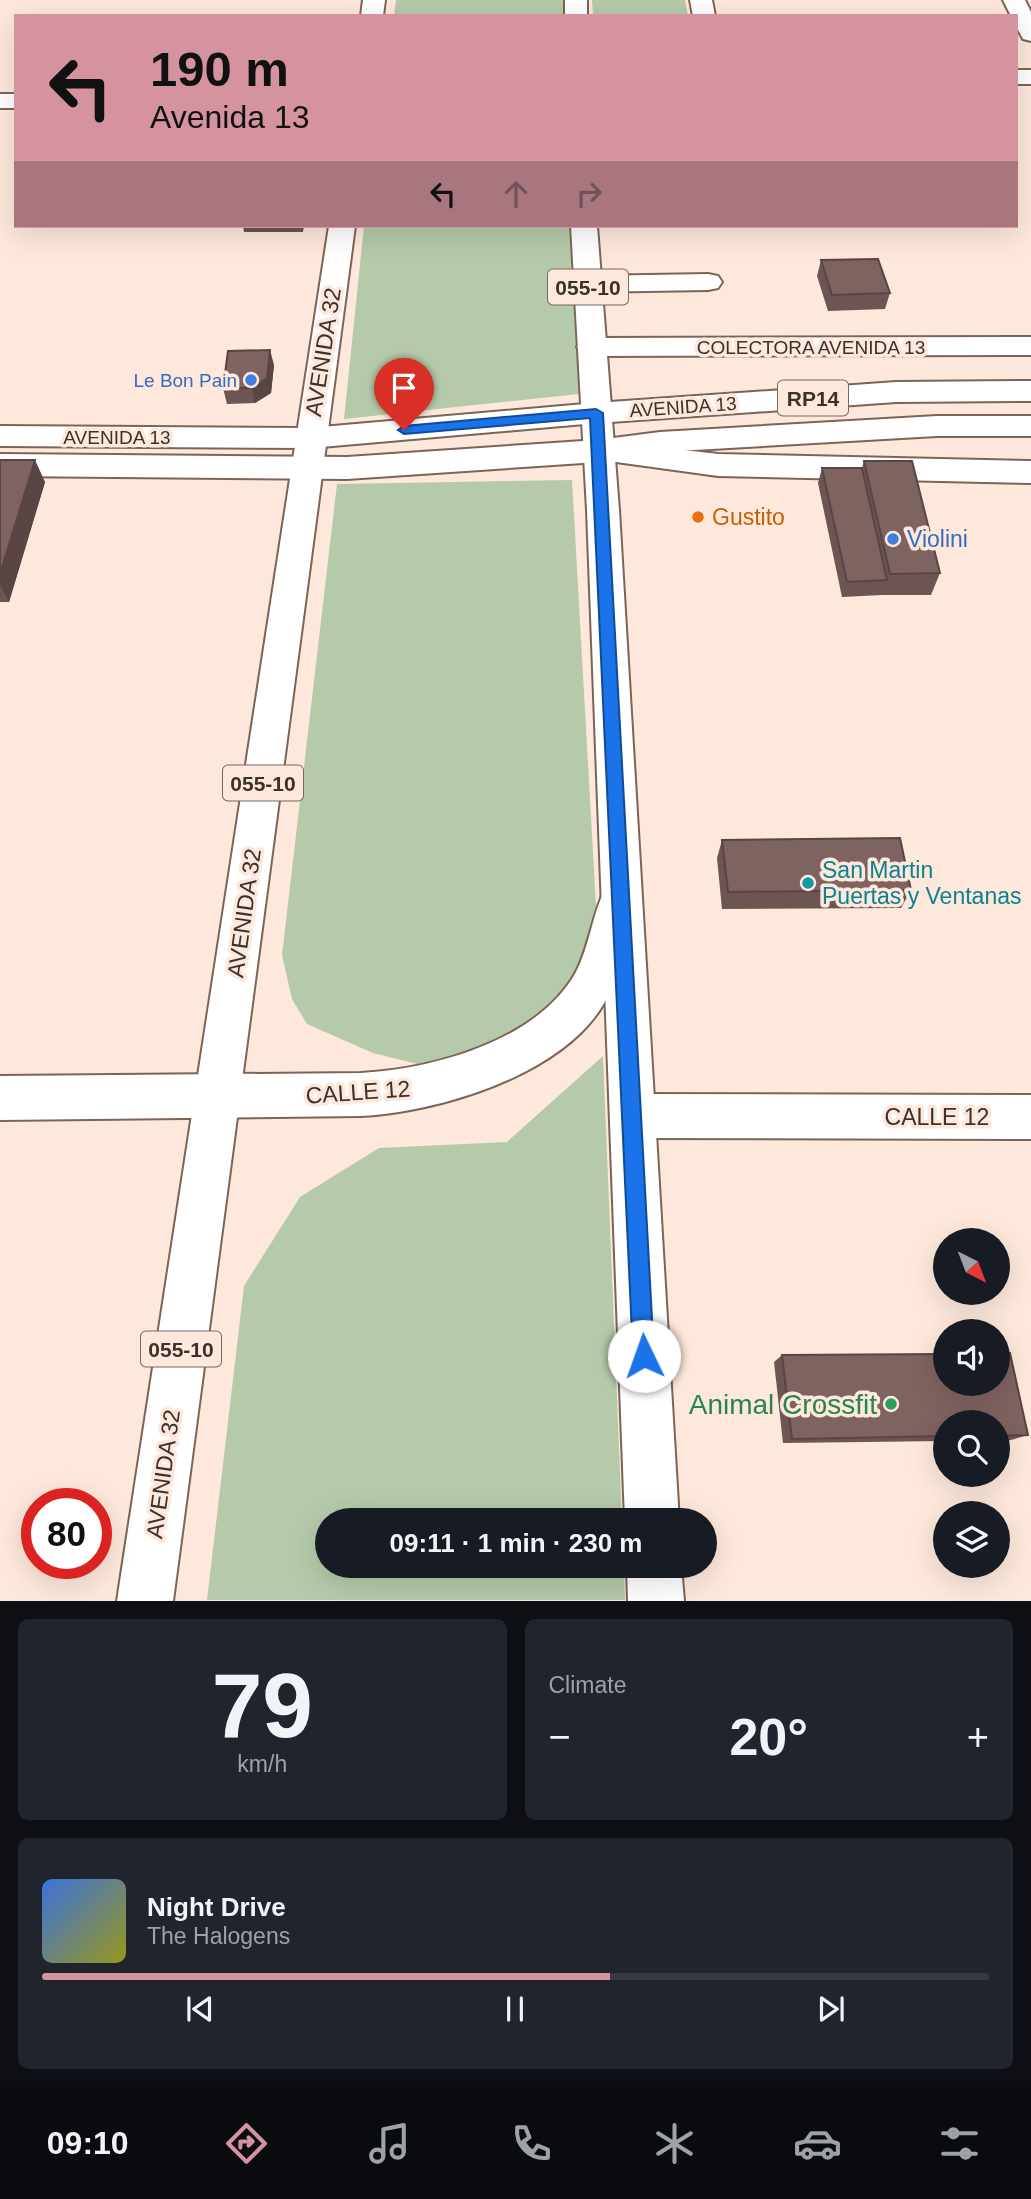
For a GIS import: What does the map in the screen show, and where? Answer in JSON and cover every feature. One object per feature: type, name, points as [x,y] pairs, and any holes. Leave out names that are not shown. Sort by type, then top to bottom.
[{"type":"main road","points":[[1014,0],[1031,34]]},
{"type":"main road","name":"AVENIDA 32","points":[[145,1601],[341,228]]},
{"type":"main road","name":"055-10","points":[[584,228],[603,510],[651,1508]]},
{"type":"main road","points":[[587,284],[708,282]]},
{"type":"main road","name":"COLECTORA AVENIDA 13","points":[[592,347],[1031,346]]},
{"type":"main road","name":"AVENIDA 13","points":[[0,466],[309,453],[596,413],[896,392],[1031,391]]},
{"type":"main road","name":"AVENIDA 13","points":[[0,436],[309,453],[347,468],[597,451],[660,442],[923,427],[1031,426]]},
{"type":"main road","points":[[597,451],[718,465],[1031,472]]},
{"type":"main road","name":"CALLE 12","points":[[0,1098],[216,1098],[371,1094],[434,1085],[495,1064],[542,1036],[582,1001],[604,953],[620,898]]},
{"type":"main road","name":"CALLE 12","points":[[633,1116],[1031,1117]]},
{"type":"main road","points":[[655,1578],[656,1601]]},
{"type":"green space","points":[[396,0],[566,0],[566,14],[394,14]]},
{"type":"green space","points":[[592,0],[685,0],[688,14],[593,14]]},
{"type":"green space","points":[[364,228],[569,228],[579,394],[344,419]]},
{"type":"green space","points":[[572,480],[599,959],[533,1022],[477,1057],[417,1064],[373,1053],[307,1024],[292,999],[282,955],[337,484]]},
{"type":"green space","points":[[603,1056],[621,1508],[315,1508],[315,1578],[624,1578],[625,1600],[207,1600],[244,1286],[300,1197],[379,1148],[507,1142]]},
{"type":"building","points":[[878,259],[890,293],[832,295],[821,260]]},
{"type":"building","points":[[270,350],[267,378],[252,388],[223,388],[228,351]]},
{"type":"building","points":[[0,460],[35,460],[0,574]]},
{"type":"building","points":[[864,461],[912,461],[940,573],[890,574]]},
{"type":"building","points":[[822,468],[862,468],[887,580],[847,582]]},
{"type":"building","name":"San Martin Puertas y Ventanas","points":[[900,838],[911,890],[728,892],[722,840]]},
{"type":"building","name":"Animal Crossfit","points":[[1010,1353],[1028,1435],[1010,1436],[1010,1410],[933,1410],[933,1436],[792,1439],[782,1355],[933,1354],[933,1396],[1010,1396]]},
{"type":"place","name":"Le Bon Pain","points":[[251,380]]},
{"type":"place","name":"Gustito","points":[[698,517]]},
{"type":"place","name":"Violini","points":[[893,539]]},
{"type":"place","name":"San Martin Puertas y Ventanas","points":[[808,883]]},
{"type":"place","name":"Animal Crossfit","points":[[891,1404]]},
{"type":"route","points":[[404,430],[596,413],[644,1356]]}]
